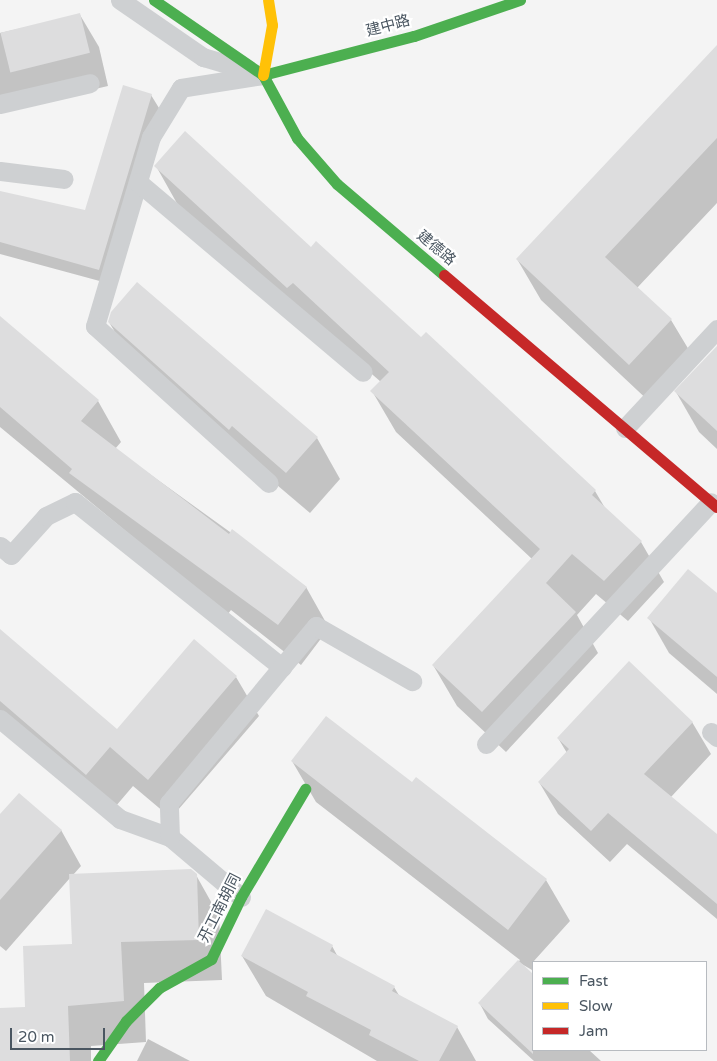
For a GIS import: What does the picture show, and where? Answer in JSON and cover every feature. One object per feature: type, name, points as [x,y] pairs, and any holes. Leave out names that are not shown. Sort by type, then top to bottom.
[{"type":"street","name":"建德路","points":[[154,0],[263,75],[297,138],[337,184],[714,504]]},
{"type":"street","points":[[263,75],[272,25],[268,0]]},
{"type":"street","name":"建中路","points":[[263,75],[414,36],[520,0]]},
{"type":"street","name":"开工南胡同","points":[[98,1061],[126,1021],[159,988],[211,959],[242,896],[305,789]]},
{"type":"lane","points":[[120,0],[203,57],[263,75]]},
{"type":"lane","points":[[263,75],[181,88],[151,137],[95,326],[269,483]]},
{"type":"lane","points":[[0,104],[90,82]]},
{"type":"lane","points":[[0,171],[64,179]]},
{"type":"lane","points":[[138,182],[363,372]]},
{"type":"lane","points":[[625,428],[717,329]]},
{"type":"lane","points":[[0,546],[11,555],[46,516],[75,502],[282,667]]},
{"type":"lane","points":[[486,744],[714,504]]},
{"type":"lane","points":[[170,838],[169,803],[316,626],[412,681]]},
{"type":"lane","points":[[0,719],[120,820],[170,838],[242,896]]},
{"type":"building","points":[[80,13],[90,53],[10,73],[0,33]]},
{"type":"building","points":[[717,45],[717,138],[605,257],[672,319],[629,365],[516,259]]},
{"type":"building","points":[[123,85],[152,94],[99,270],[0,242],[0,191],[85,210]]},
{"type":"building","points":[[185,131],[311,247],[316,241],[421,337],[426,332],[596,490],[592,495],[642,541],[604,581],[572,554],[546,583],[576,612],[482,712],[432,665],[540,549],[370,391],[389,372],[293,283],[287,288],[154,166]]},
{"type":"building","points":[[137,282],[318,437],[286,473],[232,426],[229,430],[108,322],[111,312]]},
{"type":"building","points":[[0,316],[99,400],[81,421],[229,534],[232,529],[307,587],[278,625],[69,473],[72,469],[0,407]]},
{"type":"building","points":[[717,346],[717,431],[674,391]]},
{"type":"building","points":[[688,569],[717,593],[717,677],[647,618]]},
{"type":"building","points":[[0,629],[117,729],[194,639],[237,676],[148,780],[110,747],[86,775],[0,701]]},
{"type":"building","points":[[629,661],[693,722],[644,774],[717,834],[717,904],[608,813],[591,831],[538,782],[569,749],[557,738]]},
{"type":"building","points":[[326,716],[412,782],[416,777],[547,879],[508,930],[291,761]]},
{"type":"building","points":[[19,793],[62,830],[0,900],[0,814]]},
{"type":"building","points":[[191,869],[197,874],[199,940],[121,942],[124,1001],[68,1006],[70,1061],[0,1061],[0,1008],[25,1007],[23,946],[72,944],[69,874]]},
{"type":"building","points":[[266,909],[333,945],[330,951],[395,986],[392,991],[458,1026],[439,1061],[419,1061],[369,1035],[371,1030],[306,996],[308,992],[241,956]]},
{"type":"building","points":[[518,960],[532,973],[533,1054],[478,1003]]},
{"type":"traffic: fast","points":[[154,0],[263,75],[297,138],[337,184],[444,275]]},
{"type":"traffic: fast","points":[[263,75],[414,36],[520,0]]},
{"type":"traffic: fast","points":[[98,1061],[126,1021],[159,988],[211,959],[241,897],[305,789]]},
{"type":"traffic: slow","points":[[263,75],[272,25],[268,0]]},
{"type":"traffic: jam","points":[[444,275],[717,507]]}]
